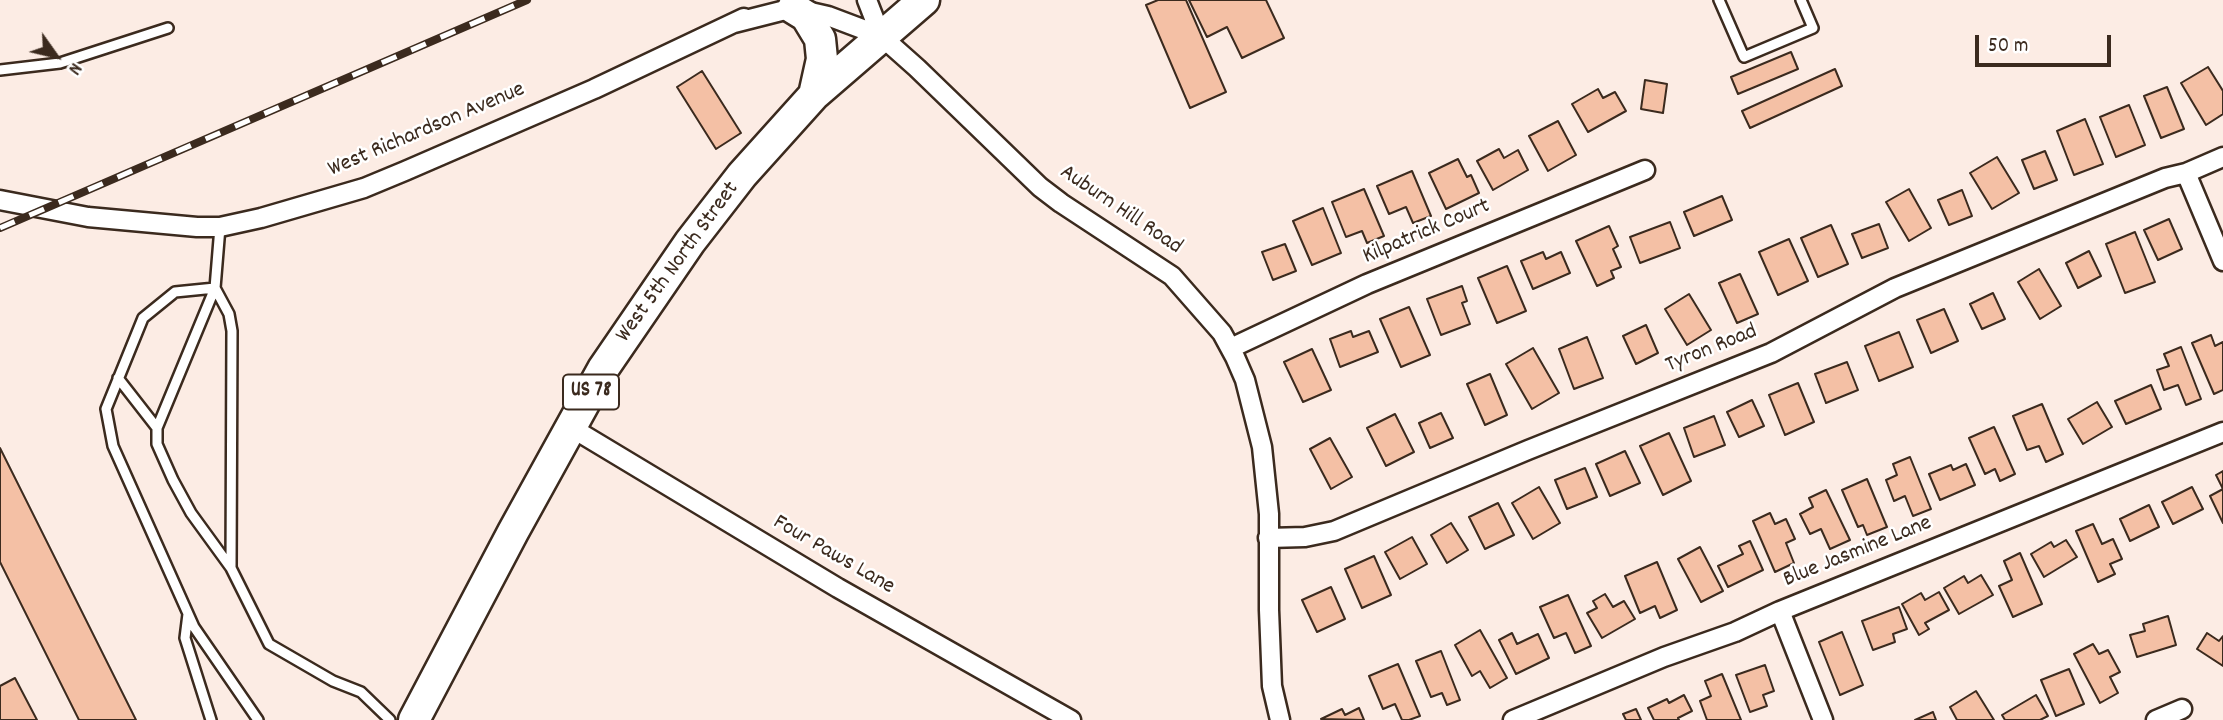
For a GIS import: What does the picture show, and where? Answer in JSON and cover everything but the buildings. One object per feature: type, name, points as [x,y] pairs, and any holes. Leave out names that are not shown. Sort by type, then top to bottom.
[{"type":"main road","name":"West 5th North Street","points":[[414,720],[603,369],[690,242],[742,175],[814,95],[924,0]]},
{"type":"main road","points":[[788,4],[806,16],[820,40],[822,59],[814,95]]},
{"type":"street","points":[[867,0],[881,36]]},
{"type":"street","name":"West Richardson Avenue","points":[[0,200],[88,217],[220,227],[364,188],[594,89],[734,23],[788,4],[881,36]]},
{"type":"street","name":"Auburn Hill Road","points":[[881,36],[918,68],[1040,187],[1172,276],[1222,333],[1231,348],[1245,380],[1262,447],[1269,514],[1272,686],[1280,720]]},
{"type":"street","name":"Tyron Road","points":[[1268,538],[1305,537],[1334,531],[1528,450],[1771,354],[1895,288],[2165,177],[2186,173],[2223,157]]},
{"type":"street","name":"Kilpatrick Court","points":[[1231,348],[1367,284],[1644,170]]},
{"type":"street","points":[[2186,173],[2223,261]]},
{"type":"street","name":"Four Paws Lane","points":[[572,428],[838,588],[1071,720]]},
{"type":"street","name":"Blue Jasmine Lane","points":[[1513,720],[2223,432]]},
{"type":"street","points":[[1780,611],[1823,720]]},
{"type":"street","points":[[2156,720],[2182,709]]},
{"type":"lane","points":[[1719,0],[1744,57],[1813,28],[1801,0]]},
{"type":"lane","points":[[0,70],[60,63],[168,28]]},
{"type":"lane","points":[[220,227],[215,288],[157,428],[157,444],[191,513],[231,568],[269,644],[333,681],[361,692],[390,720]]},
{"type":"lane","points":[[215,288],[175,292],[143,318],[106,409],[113,446],[188,614],[258,720]]},
{"type":"lane","points":[[215,288],[229,314],[232,331],[231,568]]},
{"type":"lane","points":[[118,379],[157,428]]},
{"type":"lane","points":[[188,614],[185,638],[211,720]]},
{"type":"railway","points":[[0,228],[527,0]]}]
